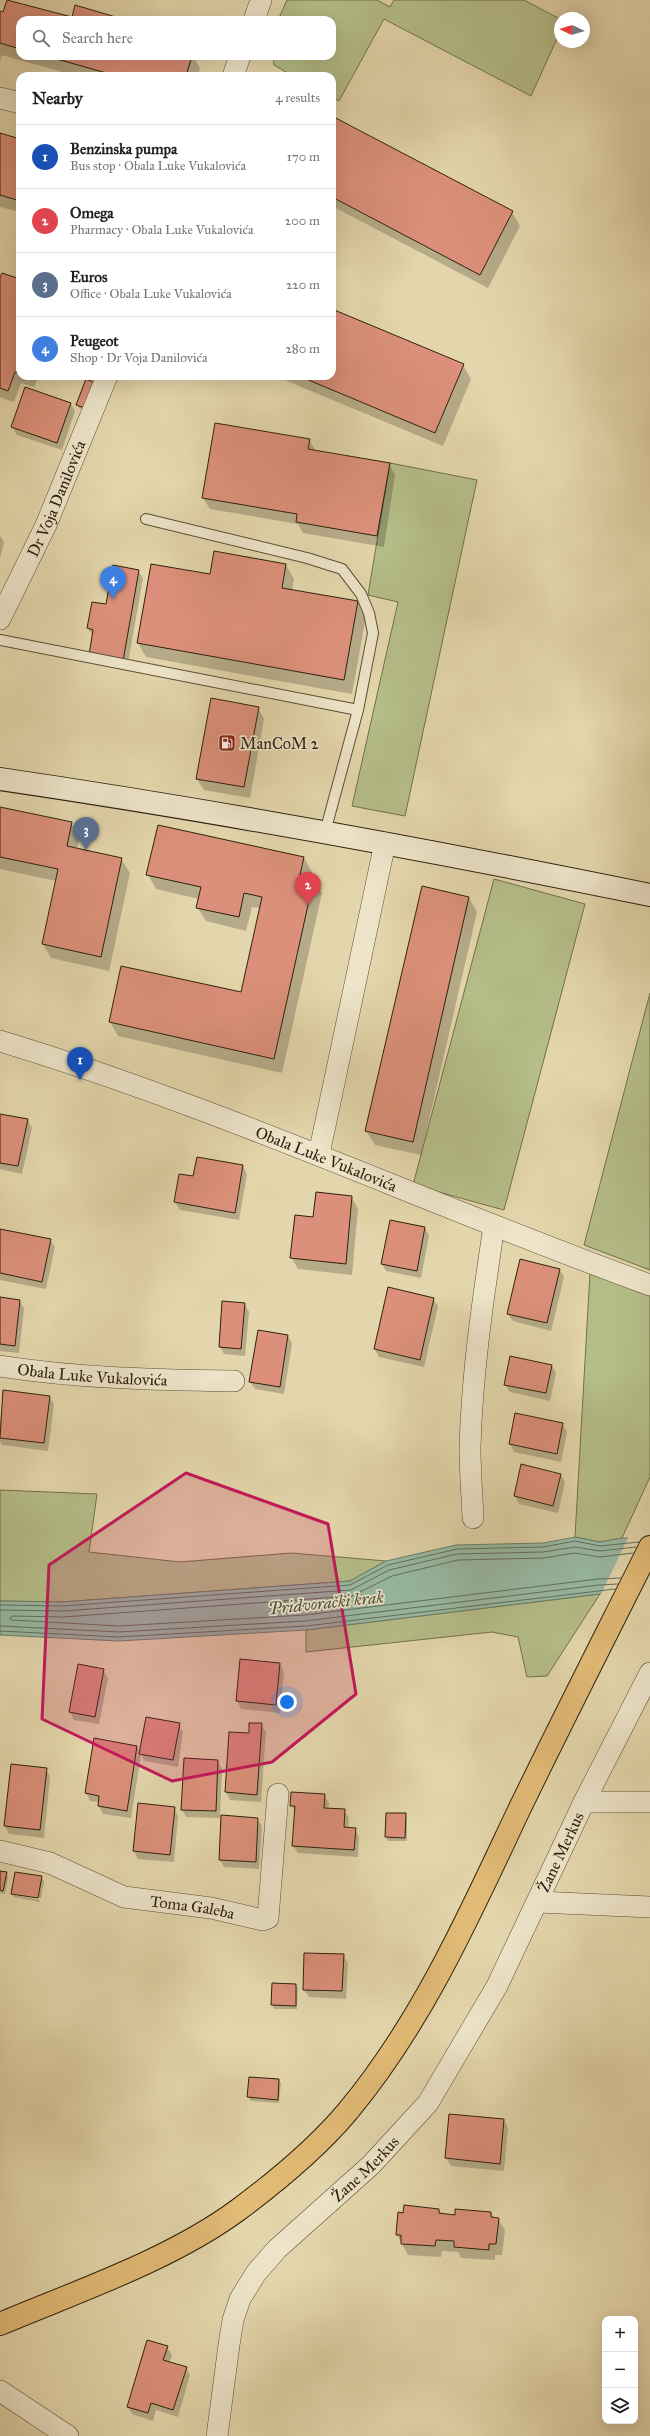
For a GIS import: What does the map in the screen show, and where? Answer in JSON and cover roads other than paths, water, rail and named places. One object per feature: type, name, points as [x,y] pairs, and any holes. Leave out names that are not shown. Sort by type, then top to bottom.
[{"type":"main road","points":[[0,2324],[116,2276],[204,2232],[236,2211],[287,2172],[348,2112],[400,2040],[448,1959],[596,1654],[650,1547]]},
{"type":"street","points":[[255,16],[261,0]]},
{"type":"street","points":[[234,72],[239,60]]},
{"type":"street","points":[[0,98],[16,102]]},
{"type":"street","name":"Dr Voja Danilovića","points":[[0,619],[46,525],[105,380]]},
{"type":"street","points":[[0,778],[192,808],[385,842],[650,895]]},
{"type":"street","points":[[319,1154],[385,842]]},
{"type":"street","name":"Obala Luke Vukalovića","points":[[0,1041],[88,1067],[319,1154],[494,1226],[650,1285]]},
{"type":"street","points":[[473,1518],[470,1449],[473,1392],[481,1309],[494,1226]]},
{"type":"street","name":"Obala Luke Vukalovića","points":[[0,1366],[82,1375],[158,1380],[234,1381]]},
{"type":"street","name":"Žane Merkus","points":[[217,2436],[233,2320],[240,2299],[256,2273],[277,2249],[371,2165],[428,2103],[497,1986],[584,1802],[650,1673]]},
{"type":"street","name":"Toma Galeba","points":[[0,1851],[50,1863],[124,1897],[211,1908],[263,1920],[268,1918],[278,1794]]},
{"type":"street","name":"Žane Merkus","points":[[584,1802],[650,1802]]},
{"type":"street","name":"Žane Merkus","points":[[538,1902],[650,1907]]},
{"type":"street","points":[[0,2391],[68,2436]]},
{"type":"lane","points":[[146,519],[307,558],[342,569],[361,594],[369,613],[373,632],[358,710],[325,832]]},
{"type":"lane","points":[[0,640],[358,710]]},
{"type":"water","name":"Pridvorački krak","points":[[575,1537],[600,1542],[622,1538],[650,1538],[650,1593],[600,1594],[306,1630],[119,1641],[0,1635],[0,1601],[62,1602],[350,1581],[386,1561],[456,1545],[543,1543]]},
{"type":"place","name":"Peugeot","points":[[113,599]]},
{"type":"place","name":"ManCoM 2","points":[[227,743]]},
{"type":"place","name":"Euros","points":[[86,850]]},
{"type":"place","name":"Omega","points":[[308,905]]},
{"type":"place","name":"Benzinska pumpa","points":[[80,1080]]}]
